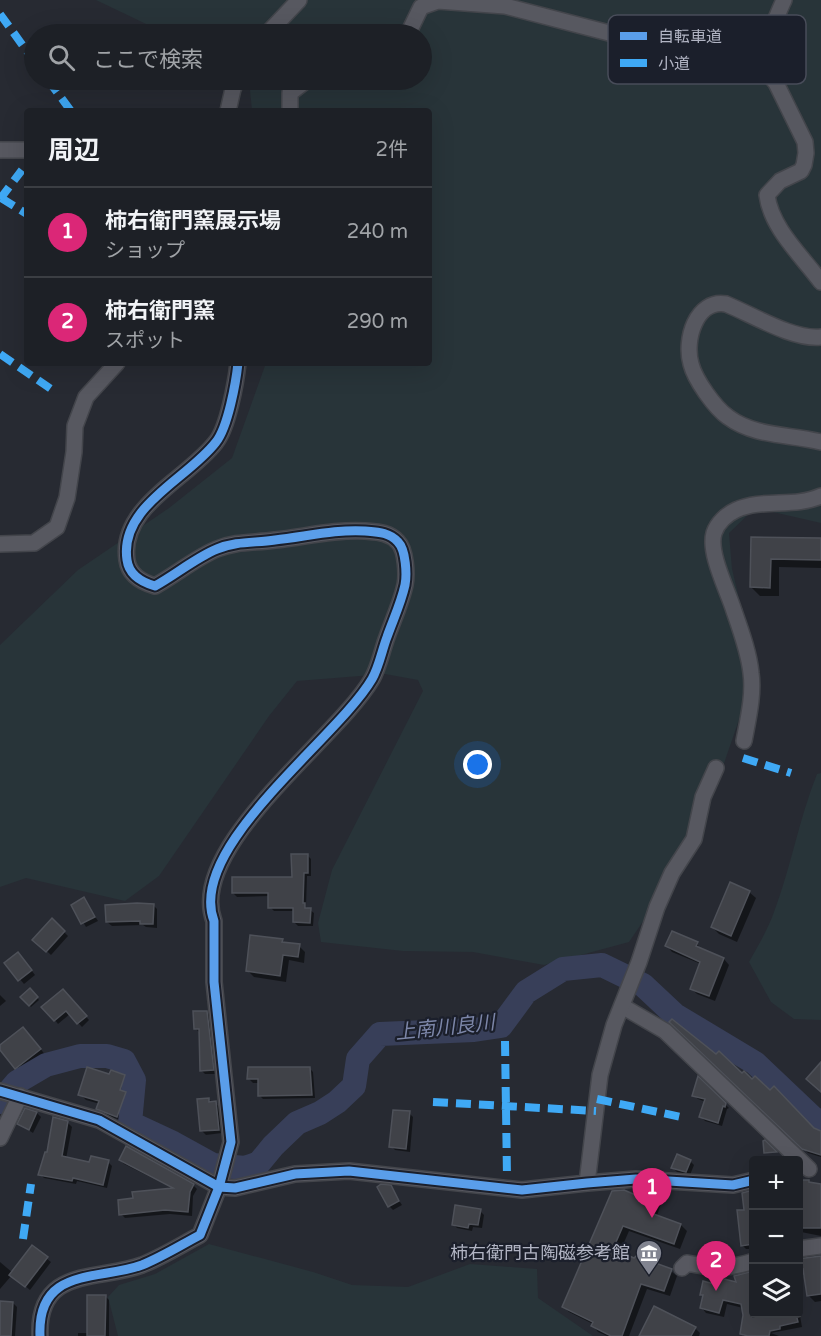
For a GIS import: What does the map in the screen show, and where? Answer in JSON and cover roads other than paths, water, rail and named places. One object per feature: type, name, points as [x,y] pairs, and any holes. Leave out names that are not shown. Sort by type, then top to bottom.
[{"type":"street","points":[[276,24],[299,0]]},
{"type":"street","points":[[413,24],[421,7],[438,1],[505,6],[608,33]]},
{"type":"street","points":[[776,84],[805,142],[806,153],[801,171],[780,181],[767,195],[768,206],[785,235],[821,282]]},
{"type":"street","points":[[229,108],[233,90]]},
{"type":"street","points":[[290,108],[290,93],[294,90]]},
{"type":"street","points":[[0,150],[24,150]]},
{"type":"street","points":[[821,337],[793,332],[716,302],[706,307],[697,317],[688,350],[691,366],[700,385],[725,416],[744,428],[821,442]]},
{"type":"street","points":[[0,544],[34,543],[57,527],[67,498],[74,452],[75,426],[86,397],[114,366]]},
{"type":"street","points":[[40,1336],[39,1323],[54,1291],[85,1276],[140,1266],[200,1235],[228,1157],[231,1142],[214,982],[214,921],[210,912],[210,889],[219,864],[254,813],[358,699],[373,678],[405,585],[406,566],[400,543],[386,533],[356,531],[243,542],[216,549],[155,586],[135,577],[127,563],[125,540],[144,508],[203,458],[218,440],[233,397],[238,366]]},
{"type":"street","points":[[744,741],[751,701],[752,673],[739,625],[713,549],[714,533],[725,517],[737,510],[760,504],[801,502],[821,496]]},
{"type":"street","points":[[587,1183],[600,1075],[614,1025],[657,907],[672,873],[694,839],[703,797],[716,768]]},
{"type":"street","points":[[622,1006],[665,1031],[809,1169]]},
{"type":"street","points":[[0,1091],[99,1120],[235,1188],[295,1174],[349,1171],[522,1190],[636,1179],[733,1185],[749,1181]]},
{"type":"street","points":[[0,1138],[20,1096]]},
{"type":"street","points":[[803,1248],[821,1246]]},
{"type":"street","points":[[682,1268],[687,1263],[716,1269],[735,1267],[749,1262]]},
{"type":"waterway","name":"上南川良川","points":[[0,1102],[17,1082],[46,1065],[80,1056],[107,1056],[124,1061],[134,1080],[130,1123],[213,1165],[245,1168],[259,1163],[297,1123],[320,1113],[337,1102],[354,1086],[358,1059],[380,1034],[474,1030],[501,1026],[526,992],[563,969],[602,965],[643,985],[675,1015],[755,1063],[813,1118],[821,1122]]},
{"type":"place","name":"柿右衛門窯展示場","points":[[652,1218]]},
{"type":"place","name":"柿右衛門古陶磁参考館","points":[[649,1276]]},
{"type":"place","name":"柿右衛門窯","points":[[716,1291]]}]
